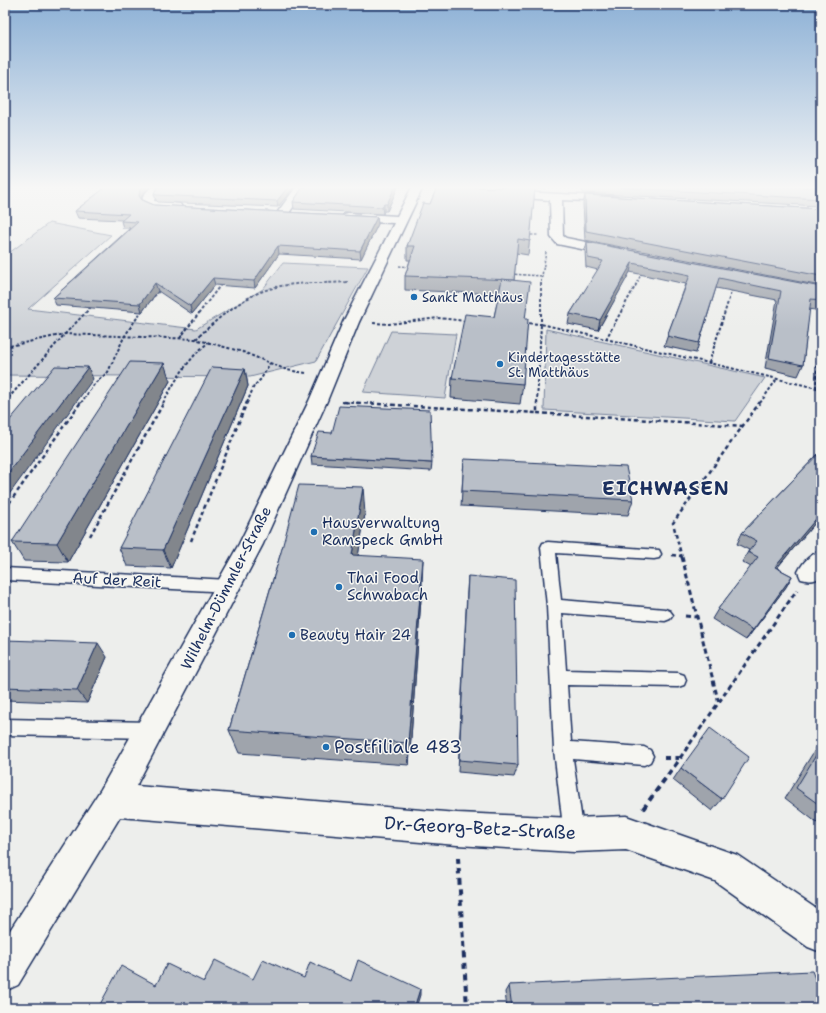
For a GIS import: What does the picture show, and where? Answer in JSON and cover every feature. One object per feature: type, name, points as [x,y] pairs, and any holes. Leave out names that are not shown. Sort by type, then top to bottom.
[{"type":"street","name":"Wilhelm-Dümmler-Straße","points":[[5,972],[112,800],[229,586],[251,544],[318,401],[351,322],[394,234]]},
{"type":"street","points":[[559,234],[559,239],[650,259]]},
{"type":"street","name":"Dr.-Georg-Betz-Straße","points":[[112,800],[457,829],[574,835],[626,833],[724,867],[821,934]]},
{"type":"lane","points":[[574,835],[563,750],[554,606],[548,546],[654,554]]},
{"type":"lane","name":"Auf der Reit","points":[[5,574],[229,586]]},
{"type":"lane","points":[[554,606],[665,614]]},
{"type":"lane","points":[[559,677],[678,680]]},
{"type":"lane","points":[[5,727],[151,730]]},
{"type":"lane","points":[[563,750],[644,756]]},
{"type":"path","points":[[525,235],[559,239]]},
{"type":"path","points":[[537,413],[541,324],[540,276],[548,246],[559,239]]},
{"type":"path","points":[[606,339],[650,259]]},
{"type":"path","points":[[196,339],[206,329],[255,294],[269,288],[410,267]]},
{"type":"path","points":[[510,274],[540,276]]},
{"type":"path","points":[[180,338],[223,282]]},
{"type":"path","points":[[709,363],[734,283]]},
{"type":"path","points":[[5,509],[95,384],[108,372],[124,337],[137,316],[162,288]]},
{"type":"path","points":[[5,402],[96,301]]},
{"type":"path","points":[[816,388],[820,309]]},
{"type":"path","points":[[351,322],[389,324],[438,318],[472,322]]},
{"type":"path","points":[[521,323],[541,324],[821,389]]},
{"type":"path","points":[[5,347],[65,334],[196,339],[243,352],[287,370],[328,376]]},
{"type":"path","points":[[90,536],[173,385],[200,349],[210,342]]},
{"type":"path","points":[[191,541],[254,386],[261,380],[270,363]]},
{"type":"path","points":[[719,704],[673,523],[777,379]]},
{"type":"path","points":[[318,401],[743,426]]},
{"type":"path","points":[[626,833],[719,704],[815,566]]},
{"type":"path","points":[[457,829],[467,1008]]},
{"type":"shaded area","points":[[34,234],[111,235],[28,309],[196,329],[263,289],[283,263],[368,267],[316,361],[250,377],[5,375],[5,256]]},
{"type":"shaded area","points":[[546,329],[765,378],[735,421],[544,410]]},
{"type":"shaded area","points":[[391,331],[456,334],[445,398],[363,392]]},
{"type":"building","points":[[124,234],[368,234],[360,251],[278,246],[254,281],[213,278],[190,306],[155,283],[140,304],[53,298]]},
{"type":"building","points":[[411,234],[531,234],[530,241],[518,239],[514,280],[405,276],[415,246],[407,246]]},
{"type":"building","points":[[603,234],[821,234],[821,276]]},
{"type":"building","points":[[587,242],[821,287],[821,300],[811,299],[803,365],[769,358],[781,291],[719,278],[699,343],[667,336],[690,275],[632,263],[600,320],[570,314],[603,261],[588,258]]},
{"type":"building","points":[[502,279],[530,282],[525,319],[528,319],[523,384],[452,378],[465,314],[494,317]]},
{"type":"building","points":[[130,362],[164,363],[57,543],[12,542]]},
{"type":"building","points":[[55,366],[88,367],[5,477],[5,426]]},
{"type":"building","points":[[212,367],[245,369],[163,550],[119,548]]},
{"type":"building","points":[[339,406],[430,410],[432,463],[311,456],[319,432],[332,433]]},
{"type":"building","points":[[821,451],[821,513],[775,567],[792,576],[753,630],[718,609],[758,557],[748,552],[757,541],[742,533]]},
{"type":"building","points":[[464,459],[626,467],[633,500],[462,491]]},
{"type":"building","points":[[299,485],[363,487],[352,555],[423,559],[408,743],[229,730]]},
{"type":"building","points":[[468,576],[515,580],[518,765],[459,760]]},
{"type":"building","points":[[5,640],[98,643],[77,690],[5,687]]},
{"type":"building","points":[[710,728],[749,757],[722,799],[681,768]]},
{"type":"building","points":[[821,747],[821,806],[796,788]]},
{"type":"building","points":[[263,959],[304,978],[310,962],[351,981],[358,960],[420,989],[414,1008],[98,1008],[121,966],[156,985],[167,964],[204,982],[215,960],[253,979]]},
{"type":"building","points":[[812,971],[821,994],[821,1008],[512,1008],[509,985]]},
{"type":"place","name":"Sankt Matthäus","points":[[414,297]]},
{"type":"place","name":"Kindertagesstätte St. Matthäus","points":[[500,364]]},
{"type":"place","name":"Hausverwaltung Ramspeck GmbH","points":[[314,532]]},
{"type":"place","name":"Thai Food Schwabach","points":[[339,587]]},
{"type":"place","name":"Beauty Hair 24","points":[[292,635]]},
{"type":"place","name":"Postfiliale 483","points":[[326,747]]},
{"type":"district","name":"EICHWASEN","points":[[666,488]]}]
